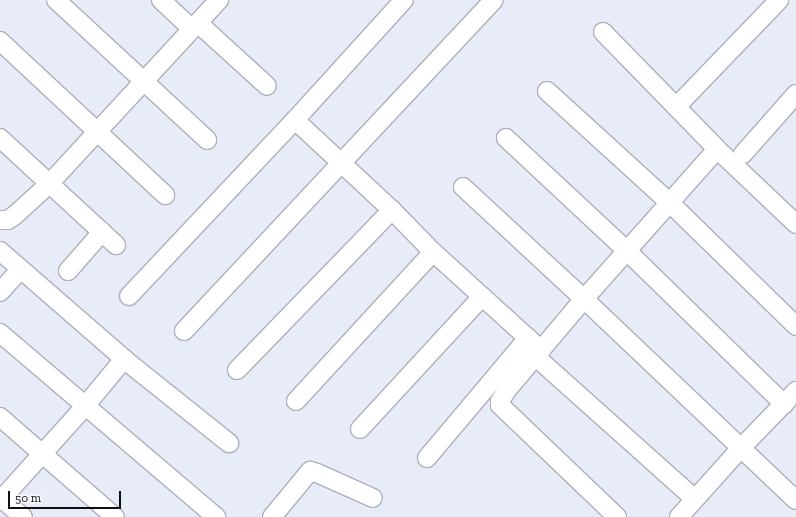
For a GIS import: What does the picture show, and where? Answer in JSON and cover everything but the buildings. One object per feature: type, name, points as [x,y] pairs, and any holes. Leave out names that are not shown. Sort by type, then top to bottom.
[{"type":"street","points":[[56,0],[207,140]]},
{"type":"street","points":[[161,0],[195,26],[267,86]]},
{"type":"street","points":[[0,220],[8,220],[14,216],[49,184],[219,0]]},
{"type":"street","points":[[129,296],[295,120],[404,0]]},
{"type":"street","points":[[184,331],[494,0]]},
{"type":"street","points":[[676,107],[779,0]]},
{"type":"street","points":[[603,32],[717,149],[796,224]]},
{"type":"street","points":[[0,41],[165,195]]},
{"type":"street","points":[[547,91],[670,203],[796,326]]},
{"type":"street","points":[[743,154],[796,94]]},
{"type":"street","points":[[295,120],[392,210],[433,252],[528,338],[539,353],[695,499]]},
{"type":"street","points":[[0,138],[116,245]]},
{"type":"street","points":[[506,138],[626,250],[790,397],[740,449],[679,517]]},
{"type":"street","points":[[617,517],[500,405],[500,401],[504,393],[626,250],[670,203],[717,149]]},
{"type":"street","points":[[464,187],[584,299],[740,449],[796,500]]},
{"type":"street","points":[[237,370],[392,210]]},
{"type":"street","points":[[68,271],[102,232]]},
{"type":"street","points":[[0,251],[124,359],[229,443]]},
{"type":"street","points":[[296,401],[433,252]]},
{"type":"street","points":[[0,292],[21,269]]},
{"type":"street","points":[[360,429],[482,297]]},
{"type":"street","points":[[0,333],[216,517]]},
{"type":"street","points":[[427,458],[528,338]]},
{"type":"street","points":[[23,517],[1,499],[86,405],[124,359]]},
{"type":"street","points":[[0,417],[115,517]]},
{"type":"street","points":[[272,517],[310,471],[373,498]]}]
